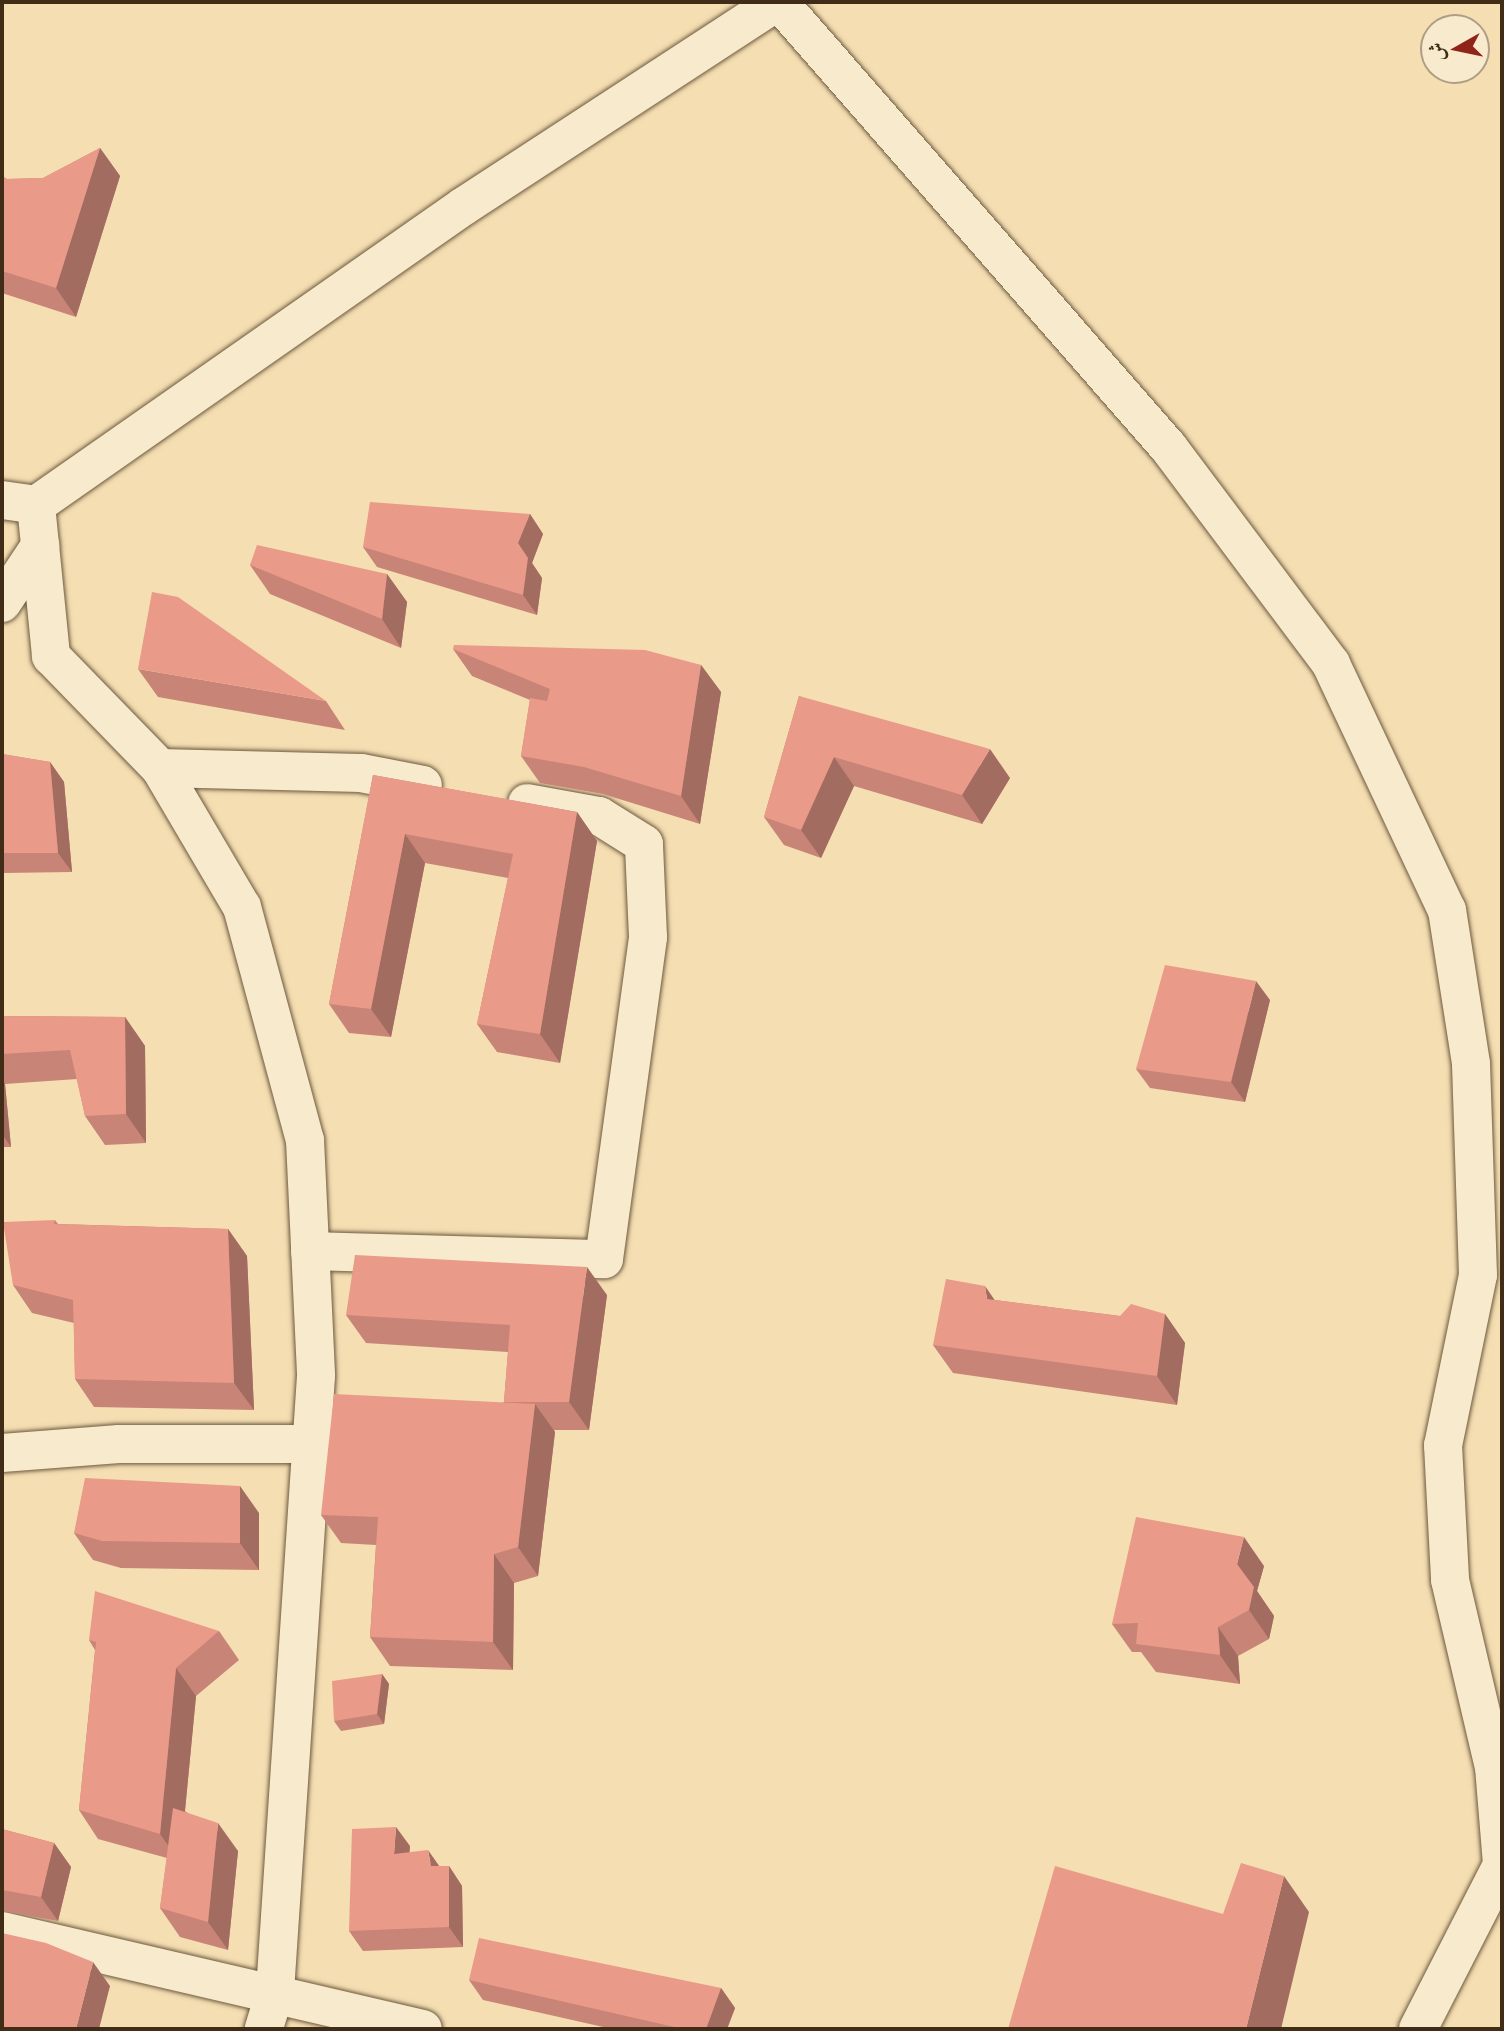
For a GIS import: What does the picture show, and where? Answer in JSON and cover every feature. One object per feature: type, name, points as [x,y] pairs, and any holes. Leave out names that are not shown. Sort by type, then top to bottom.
[{"type":"street","points":[[264,2029],[275,1992],[316,1376],[305,1140],[242,907],[160,768],[51,656],[40,546],[19,502],[464,206],[778,2],[1169,448],[1331,664],[1447,909],[1471,1063],[1478,1275],[1443,1445],[1450,1580],[1494,1767],[1502,1864],[1418,2029]]},
{"type":"street","points":[[2,603],[40,546]]},
{"type":"street","points":[[160,768],[361,773],[453,790]]},
{"type":"street","points":[[310,1251],[604,1259],[648,937],[644,844],[599,816],[493,797]]},
{"type":"street","points":[[2,1453],[119,1444],[312,1444]]},
{"type":"street","points":[[2,1931],[275,1992],[423,2029]]},
{"type":"building","points":[[100,148],[56,288],[2,271],[2,176],[7,179],[43,178]]},
{"type":"building","points":[[370,502],[530,514],[518,543],[528,558],[523,595],[363,547]]},
{"type":"building","points":[[257,545],[387,574],[382,619],[250,565]]},
{"type":"building","points":[[152,592],[178,597],[326,701],[138,669]]},
{"type":"building","points":[[454,645],[645,650],[701,665],[681,796],[584,767],[521,756],[530,698],[547,701],[550,689],[453,649]]},
{"type":"building","points":[[799,696],[990,749],[962,795],[834,757],[801,830],[764,817]]},
{"type":"building","points":[[2,754],[50,762],[58,853],[2,853]]},
{"type":"building","points":[[373,775],[577,812],[540,1034],[477,1024],[513,854],[405,834],[371,1009],[329,1004]]},
{"type":"building","points":[[1165,965],[1256,981],[1231,1082],[1136,1069]]},
{"type":"building","points":[[2,1016],[125,1017],[126,1114],[85,1116],[70,1050],[2,1054]]},
{"type":"building","points":[[55,1220],[54,1224],[228,1229],[234,1383],[75,1379],[73,1300],[13,1285],[3,1222]]},
{"type":"building","points":[[355,1255],[587,1267],[569,1402],[504,1402],[510,1325],[346,1315]]},
{"type":"building","points":[[946,1279],[985,1286],[987,1299],[1120,1316],[1131,1304],[1165,1314],[1157,1376],[933,1345]]},
{"type":"building","points":[[334,1394],[535,1404],[518,1547],[494,1554],[493,1642],[370,1637],[378,1517],[321,1515]]},
{"type":"building","points":[[85,1478],[240,1486],[240,1543],[102,1541],[74,1533]]},
{"type":"building","points":[[1136,1517],[1244,1537],[1237,1564],[1254,1587],[1249,1610],[1218,1627],[1220,1655],[1136,1644],[1138,1623],[1112,1624]]},
{"type":"building","points":[[95,1591],[219,1631],[176,1668],[160,1834],[79,1810],[96,1642],[89,1640]]},
{"type":"building","points":[[382,1674],[377,1714],[334,1721],[332,1681]]},
{"type":"building","points":[[173,1808],[218,1823],[208,1922],[160,1908]]},
{"type":"building","points":[[396,1827],[394,1854],[428,1850],[431,1866],[449,1866],[449,1927],[349,1931],[352,1829]]},
{"type":"building","points":[[2,1829],[54,1843],[41,1897],[2,1890]]},
{"type":"building","points":[[1241,1863],[1284,1876],[1246,2029],[1008,2029],[1055,1866],[1223,1914]]},
{"type":"building","points":[[2,1933],[46,1943],[93,1962],[76,2029],[2,2029]]},
{"type":"building","points":[[479,1938],[721,1988],[706,2029],[683,2029],[469,1980]]}]
